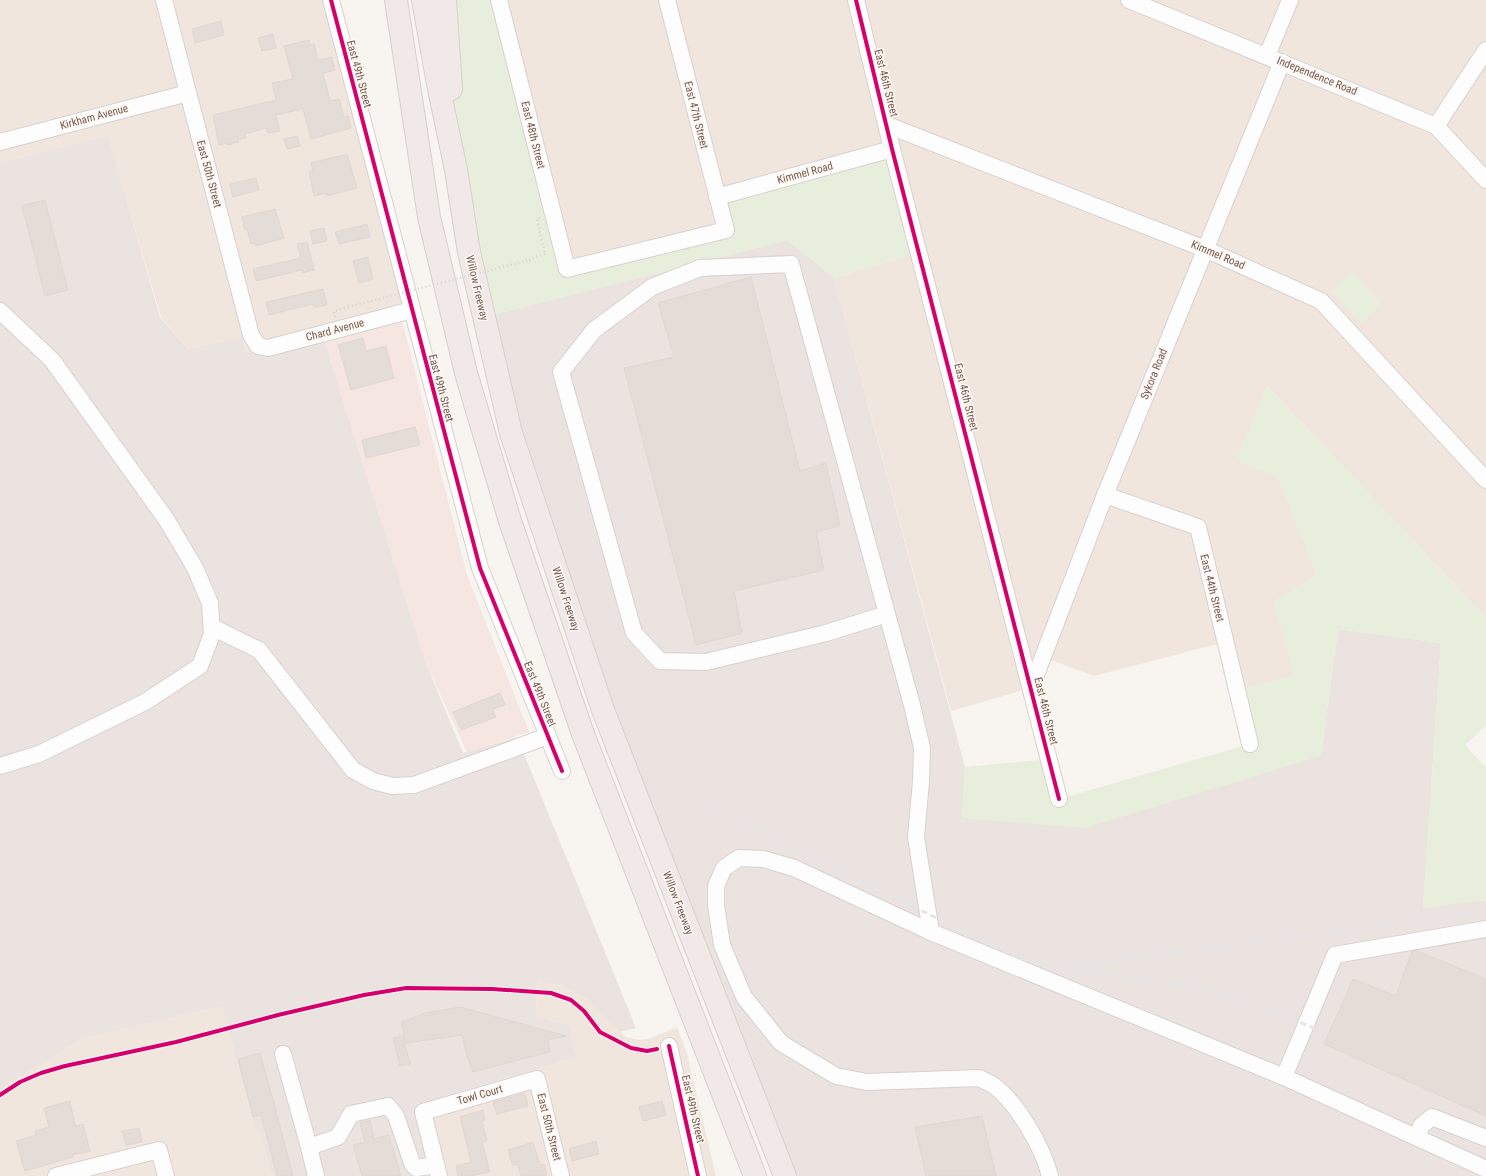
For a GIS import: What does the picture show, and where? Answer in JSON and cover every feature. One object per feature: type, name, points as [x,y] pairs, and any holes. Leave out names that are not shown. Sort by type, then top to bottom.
[{"type":"highway","points":[[391,0],[402,44]]},
{"type":"highway","points":[[396,0],[429,216],[466,373],[510,521],[583,734],[755,1176]]},
{"type":"highway","name":"Willow Freeway","points":[[423,0],[438,84],[456,170],[469,252],[511,433],[602,710],[785,1176]]},
{"type":"highway","points":[[445,0],[456,170]]},
{"type":"street","name":"East 50th Street","points":[[164,0],[251,335],[258,346]]},
{"type":"street","name":"East 49th Street","points":[[331,0],[480,568],[562,771]]},
{"type":"street","name":"East 48th Street","points":[[499,0],[567,269],[726,230]]},
{"type":"street","name":"East 47th Street","points":[[667,0],[726,230]]},
{"type":"street","name":"East 46th Street","points":[[856,0],[892,149],[1059,799]]},
{"type":"street","name":"Independence Road","points":[[1129,0],[1436,126],[1486,180]]},
{"type":"street","points":[[1267,56],[1290,0]]},
{"type":"street","points":[[1436,126],[1486,50]]},
{"type":"street","name":"Sykora Road","points":[[1031,688],[1105,495],[1282,62]]},
{"type":"street","name":"Kirkham Avenue","points":[[1,137],[188,93]]},
{"type":"street","name":"Kimmel Road","points":[[887,125],[1205,249],[1321,300],[1486,480]]},
{"type":"street","name":"Kimmel Road","points":[[717,197],[892,149]]},
{"type":"street","points":[[887,614],[826,632],[706,662],[660,661],[634,633],[561,372],[594,330],[652,287],[700,268],[791,264],[912,704],[922,748],[921,781],[916,837],[931,932]]},
{"type":"street","name":"Chard Avenue","points":[[258,346],[268,348],[412,310]]},
{"type":"street","points":[[0,311],[52,360],[166,519],[195,568],[210,603],[212,627],[212,634],[200,666],[152,698],[40,754],[0,766]]},
{"type":"street","name":"East 44th Street","points":[[1105,495],[1198,527],[1250,744]]},
{"type":"street","points":[[212,627],[259,650],[353,770],[373,781],[392,786],[414,785],[548,736]]},
{"type":"street","points":[[1050,1176],[1034,1137],[1012,1103],[993,1085],[986,1081],[979,1078],[867,1082],[836,1076],[781,1042],[744,997],[722,945],[716,905],[716,886],[724,868],[738,858],[763,858],[794,868],[931,932],[1284,1077],[1486,1169]]},
{"type":"street","points":[[1284,1077],[1335,955],[1486,929]]},
{"type":"street","name":"East 49th Street","points":[[669,1046],[698,1176]]},
{"type":"street","points":[[283,1054],[316,1176]]},
{"type":"street","name":"East 50th Street","points":[[537,1079],[561,1176]]},
{"type":"street","name":"Towl Court","points":[[438,1170],[423,1112],[537,1079]]},
{"type":"street","points":[[309,1147],[338,1137],[351,1114],[388,1106],[396,1116],[412,1162],[416,1168],[438,1170]]},
{"type":"street","points":[[1418,1138],[1421,1126],[1432,1117],[1486,1138]]},
{"type":"street","points":[[56,1176],[159,1150],[166,1176]]},
{"type":"path","points":[[336,319],[334,311],[529,260],[545,254],[537,219],[544,217]]},
{"type":"shaded area","points":[[0,0],[331,0],[412,310],[247,353],[242,337],[188,349],[161,317],[108,137],[0,163]]},
{"type":"shaded area","points":[[499,0],[1486,0],[1486,618],[1267,386],[1278,477],[1317,575],[1274,602],[1295,676],[1237,691],[1225,642],[1094,676],[1043,657],[1031,688],[951,711],[834,278],[919,252],[726,230],[567,269]]},
{"type":"shaded area","points":[[108,136],[160,317],[188,349],[242,337],[247,353],[322,334],[425,661],[463,753],[517,737],[636,1028],[620,1032],[587,999],[560,985],[537,981],[536,1017],[569,1025],[577,1057],[415,1105],[433,1176],[272,1176],[259,1129],[255,1129],[222,1006],[80,1039],[0,1089],[0,163]]},
{"type":"shaded area","points":[[788,240],[834,278],[965,767],[962,818],[1321,756],[1338,629],[1441,643],[1423,907],[1486,900],[1486,1176],[785,1176],[603,710],[484,317]]},
{"type":"shaded area","points":[[400,313],[467,575],[529,732],[467,752],[425,661],[322,334]]},
{"type":"shaded area","points":[[537,981],[560,985],[587,999],[626,1037],[640,1040],[649,1039],[677,1027],[687,1054],[716,1176],[433,1176],[414,1105],[577,1057],[569,1025],[536,1017]]},
{"type":"shaded area","points":[[222,1006],[255,1129],[259,1128],[272,1176],[0,1176],[0,1089],[79,1039]]},
{"type":"green space","points":[[445,0],[499,0],[567,269],[726,230],[717,197],[892,149],[919,252],[834,278],[788,240],[484,317],[456,170]]},
{"type":"green space","points":[[1352,271],[1382,304],[1361,324],[1331,291]]},
{"type":"green space","points":[[1267,386],[1486,618],[1486,725],[1465,745],[1486,768],[1486,900],[1423,908],[1441,643],[1338,629],[1321,756],[1085,828],[962,818],[965,767],[1049,759],[1059,799],[1250,744],[1237,691],[1294,675],[1274,602],[1317,575],[1278,477],[1236,460]]},
{"type":"building","points":[[221,21],[224,35],[195,43],[192,29]]},
{"type":"building","points":[[273,34],[276,48],[262,51],[258,38]]},
{"type":"building","points":[[309,40],[310,45],[314,44],[318,60],[332,57],[335,70],[323,73],[330,101],[339,99],[344,117],[348,116],[351,128],[311,139],[303,109],[276,115],[280,131],[268,133],[266,128],[245,134],[246,138],[238,140],[239,142],[219,145],[213,115],[276,100],[272,83],[293,79],[284,46]]},
{"type":"building","points":[[297,136],[300,146],[287,149],[284,139]]},
{"type":"building","points":[[347,154],[357,188],[327,196],[326,193],[314,196],[309,171],[313,170],[311,163]]},
{"type":"building","points":[[256,178],[259,190],[233,197],[230,184]]},
{"type":"building","points":[[45,200],[68,290],[45,296],[22,206]]},
{"type":"building","points":[[275,209],[284,238],[256,246],[255,243],[251,244],[247,229],[245,230],[242,217]]},
{"type":"building","points":[[367,224],[370,237],[339,244],[335,232]]},
{"type":"building","points":[[324,228],[327,241],[313,244],[310,231]]},
{"type":"building","points":[[307,242],[314,270],[302,273],[302,270],[256,281],[253,269],[301,258],[297,244]]},
{"type":"building","points":[[368,257],[373,279],[359,283],[353,261]]},
{"type":"building","points":[[751,277],[800,471],[826,463],[840,526],[816,532],[824,570],[734,591],[742,633],[696,645],[624,368],[674,357],[658,303]]},
{"type":"building","points":[[323,289],[327,305],[314,307],[313,304],[269,315],[266,302]]},
{"type":"building","points":[[363,338],[366,351],[386,346],[394,378],[351,390],[338,345]]},
{"type":"building","points":[[415,427],[420,445],[366,458],[362,440]]},
{"type":"building","points":[[500,693],[505,705],[493,709],[496,717],[461,730],[453,712]]},
{"type":"building","points":[[1412,951],[1417,951],[1486,979],[1486,1116],[1324,1044],[1353,979],[1396,996]]},
{"type":"building","points":[[460,1007],[566,1036],[548,1040],[550,1052],[473,1072],[468,1060],[462,1035],[406,1043],[401,1022],[425,1013]]},
{"type":"building","points":[[403,1036],[410,1064],[400,1066],[393,1038]]},
{"type":"building","points":[[260,1053],[293,1176],[277,1176],[261,1115],[253,1117],[238,1059]]},
{"type":"building","points":[[525,1093],[528,1106],[497,1114],[493,1102]]},
{"type":"building","points":[[70,1101],[75,1126],[83,1124],[90,1151],[72,1155],[73,1157],[25,1171],[16,1141],[36,1135],[35,1131],[49,1127],[44,1108]]},
{"type":"building","points":[[662,1101],[666,1115],[643,1121],[639,1107]]},
{"type":"building","points":[[483,1110],[485,1120],[482,1121],[487,1141],[482,1142],[490,1172],[471,1176],[458,1176],[456,1166],[471,1162],[460,1117]]},
{"type":"building","points":[[982,1116],[996,1176],[926,1176],[915,1127]]},
{"type":"building","points":[[370,1120],[374,1139],[389,1135],[401,1176],[362,1176],[353,1145],[365,1142],[360,1123]]},
{"type":"building","points":[[139,1128],[142,1142],[126,1145],[122,1131]]},
{"type":"building","points":[[596,1141],[599,1154],[572,1161],[569,1149]]},
{"type":"building","points":[[533,1142],[540,1165],[544,1164],[547,1176],[521,1176],[518,1164],[513,1166],[508,1150]]},
{"type":"railway","points":[[667,774],[695,798],[999,949],[1030,962],[1056,965],[1086,965],[1266,940],[1427,921],[1472,914],[1486,910]]},
{"type":"railway","points":[[1078,969],[1213,991],[1241,998],[1328,1034]]},
{"type":"cycle path","points":[[331,0],[480,568],[562,771]]},
{"type":"cycle path","points":[[856,0],[892,149],[1059,799]]},
{"type":"cycle path","points":[[0,1095],[20,1082],[41,1073],[65,1066],[176,1042],[278,1015],[364,995],[406,988],[492,989],[551,993],[571,1000],[584,1011],[600,1032],[631,1048],[647,1051],[657,1049]]},
{"type":"cycle path","points":[[669,1046],[698,1176]]}]
